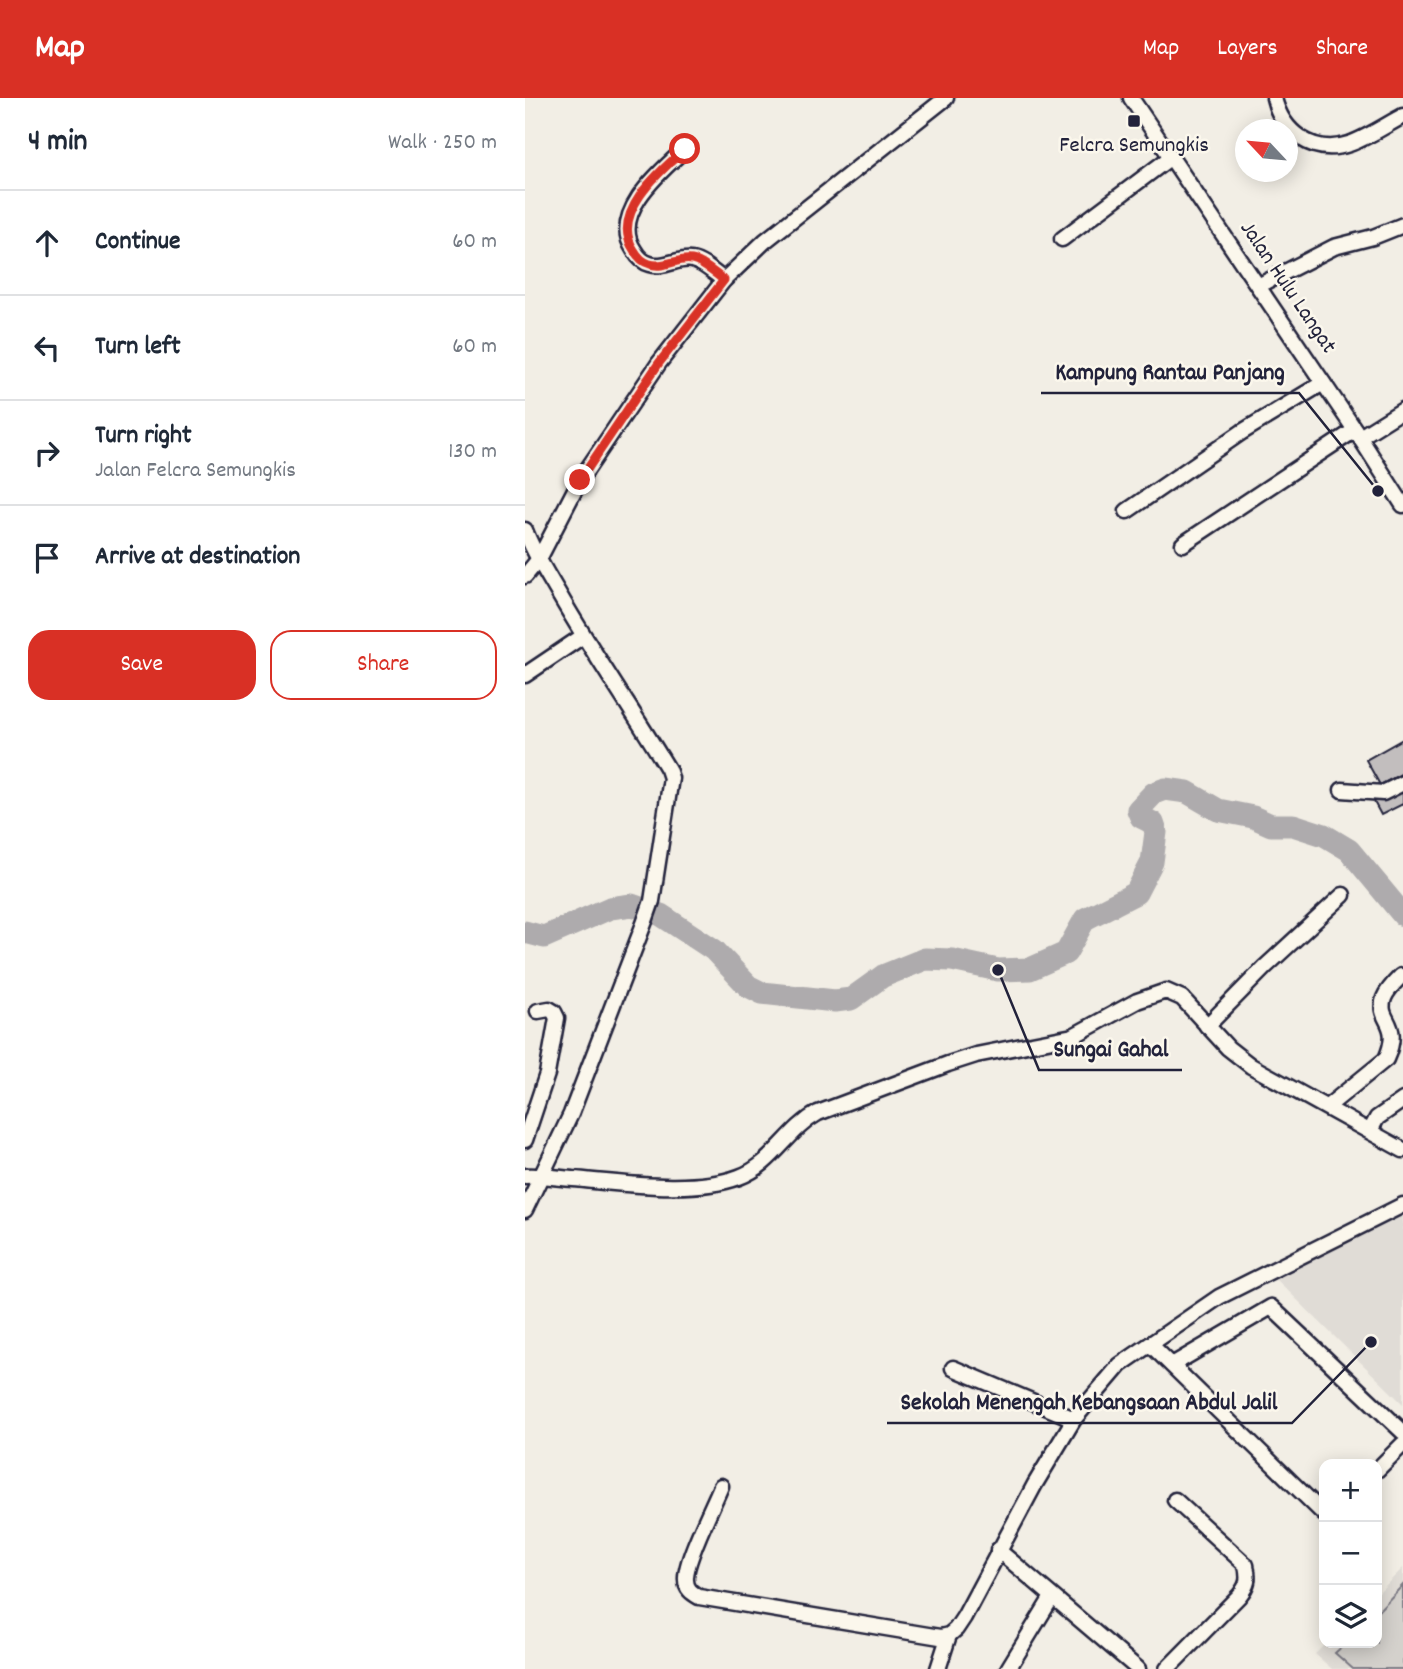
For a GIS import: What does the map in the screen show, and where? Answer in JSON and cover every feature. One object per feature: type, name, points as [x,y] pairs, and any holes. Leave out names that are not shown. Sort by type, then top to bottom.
[{"type":"street","points":[[525,576],[539,559],[561,514],[588,469],[659,363],[724,280],[765,241],[946,98]]},
{"type":"street","name":"Jalan Hulu Langat","points":[[1131,98],[1358,433],[1403,505]]},
{"type":"street","points":[[1273,98],[1288,129],[1300,139],[1321,147],[1340,147],[1353,143],[1403,116]]},
{"type":"street","points":[[685,149],[645,188],[630,218],[627,234],[629,244],[638,257],[652,265],[692,260],[724,280]]},
{"type":"street","points":[[1062,239],[1171,157]]},
{"type":"street","points":[[1258,286],[1334,247],[1373,237],[1403,225]]},
{"type":"street","points":[[1127,511],[1241,432],[1323,383]]},
{"type":"street","points":[[1183,544],[1358,433],[1403,410]]},
{"type":"street","points":[[525,530],[583,636],[627,701],[671,778],[652,901],[571,1114],[525,1210]]},
{"type":"street","points":[[525,675],[583,636]]},
{"type":"street","points":[[1342,790],[1383,793],[1403,783]]},
{"type":"street","points":[[1207,1026],[1265,967],[1343,895]]},
{"type":"street","points":[[1327,1107],[1386,1059],[1393,1049],[1398,1037],[1397,1030],[1383,1007],[1383,1002],[1401,976]]},
{"type":"street","points":[[525,1176],[631,1184],[706,1185],[740,1177],[765,1163],[807,1119],[818,1113],[976,1055],[1073,1036],[1157,992],[1166,990],[1182,998],[1228,1048],[1251,1066],[1403,1150]]},
{"type":"street","points":[[525,1140],[547,1074],[557,1018],[549,1009],[538,1011]]},
{"type":"street","points":[[1370,1131],[1377,1118],[1403,1100]]},
{"type":"street","points":[[938,1669],[949,1635],[964,1617],[998,1550],[1074,1419],[1120,1366],[1219,1297],[1403,1205]]},
{"type":"street","points":[[1171,1365],[1271,1307],[1403,1433]]},
{"type":"street","points":[[1151,1345],[1319,1509]]},
{"type":"street","points":[[953,1368],[1074,1419]]},
{"type":"street","points":[[1382,1465],[1403,1444]]},
{"type":"street","points":[[721,1486],[687,1572],[689,1591],[699,1597],[940,1637],[949,1635]]},
{"type":"street","points":[[1167,1669],[1240,1596],[1249,1578],[1246,1565],[1175,1500]]},
{"type":"street","points":[[998,1550],[1137,1669]]},
{"type":"street","points":[[1008,1669],[1052,1597]]},
{"type":"shaded area","points":[[1403,1214],[1403,1404],[1276,1279]]},
{"type":"shaded area","points":[[1403,1568],[1403,1669],[1332,1669],[1315,1654],[1321,1648],[1382,1648],[1382,1589]]},
{"type":"shaded area","points":[[1403,1585],[1403,1669],[1353,1669],[1335,1653],[1340,1648],[1382,1648],[1382,1607]]},
{"type":"building","points":[[1403,739],[1403,773],[1380,785],[1366,760]]},
{"type":"building","points":[[1403,788],[1403,804],[1381,815],[1374,802]]},
{"type":"waterway","points":[[525,932],[544,937],[610,908],[632,905],[661,915],[714,950],[748,986],[762,993],[835,1001],[851,999],[883,976],[925,959],[952,960],[998,970],[1030,969],[1066,953],[1085,919],[1136,893],[1152,862],[1156,832],[1153,823],[1141,817],[1138,810],[1154,793],[1165,789],[1187,792],[1218,810],[1253,817],[1271,825],[1293,825],[1324,835],[1349,850],[1403,915]]},
{"type":"place","name":"Felcra Semungkis","points":[[1134,121]]},
{"type":"place","name":"Kampung Rantau Panjang","points":[[1378,491]]},
{"type":"place","name":"Sungai Gahal","points":[[998,970]]},
{"type":"place","name":"Sekolah Menengah Kebangsaan Abdul Jalil","points":[[1371,1342]]},
{"type":"route","points":[[580,480],[659,363],[724,280],[692,260],[660,265],[644,262],[629,244],[627,234],[630,218],[645,188],[685,149]]}]
